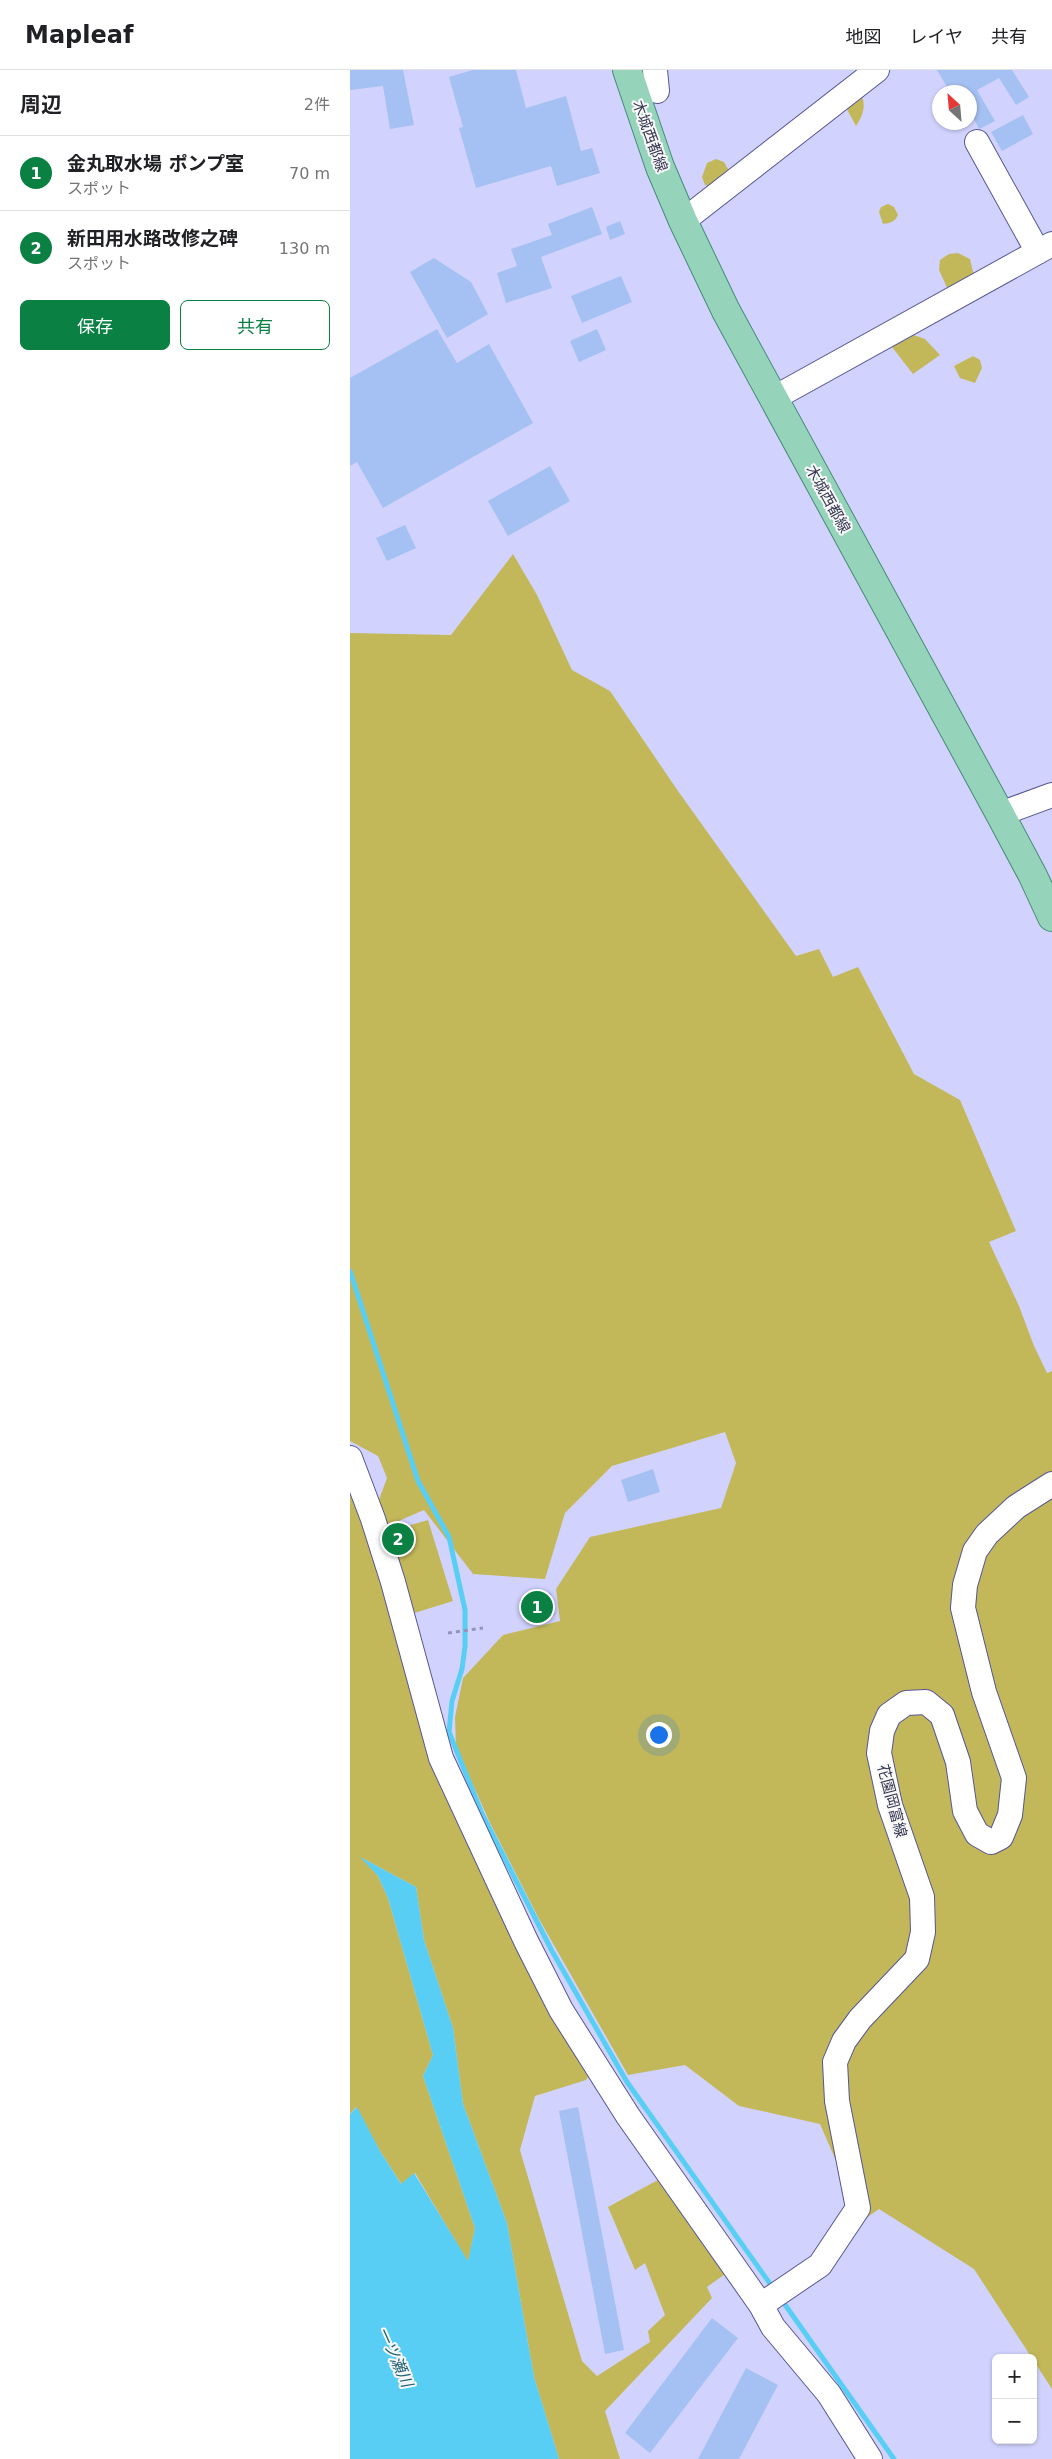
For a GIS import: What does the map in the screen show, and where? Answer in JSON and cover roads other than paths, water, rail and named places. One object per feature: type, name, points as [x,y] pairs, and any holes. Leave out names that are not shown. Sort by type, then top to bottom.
[{"type":"main road","name":"木城西都線","points":[[627,70],[660,167],[682,221],[726,311],[1000,814],[1052,917]]},
{"type":"street","points":[[682,221],[877,70]]},
{"type":"street","points":[[774,398],[1045,248],[977,142]]},
{"type":"street","points":[[1000,814],[1052,795]]},
{"type":"street","points":[[350,1458],[373,1519],[393,1582],[441,1758],[526,1941],[561,2010],[628,2116],[762,2304],[773,2327],[829,2394],[870,2459]]},
{"type":"street","name":"花園岡富線","points":[[762,2304],[820,2265],[858,2208],[837,2101],[835,2062],[844,2041],[860,2019],[917,1959],[923,1932],[922,1896],[890,1805],[884,1780],[879,1752],[882,1731],[889,1715],[906,1703],[926,1702],[942,1715],[958,1762],[965,1810],[977,1834],[991,1842],[1001,1837],[1010,1815],[1014,1778],[984,1692],[963,1608],[965,1585],[976,1551],[987,1534],[1016,1507],[1052,1484]]},
{"type":"water","name":"一ツ瀬川","points":[[360,1857],[416,1887],[424,1940],[453,2028],[463,2104],[507,2223],[534,2377],[559,2459],[350,2459],[350,2114],[357,2107],[380,2151],[401,2184],[414,2173],[468,2261],[475,2228],[423,2076],[433,2055],[388,1898],[378,1876]]},
{"type":"waterway","points":[[350,1271],[418,1481],[449,1537],[465,1610],[465,1646],[462,1669],[452,1701],[449,1732],[482,1814],[552,1951],[627,2082],[773,2288]]},
{"type":"waterway","points":[[781,2299],[894,2459]]},
{"type":"place","name":"新田用水路改修之碑","points":[[398,1539]]},
{"type":"place","name":"金丸取水場 ポンプ室","points":[[537,1607]]}]
